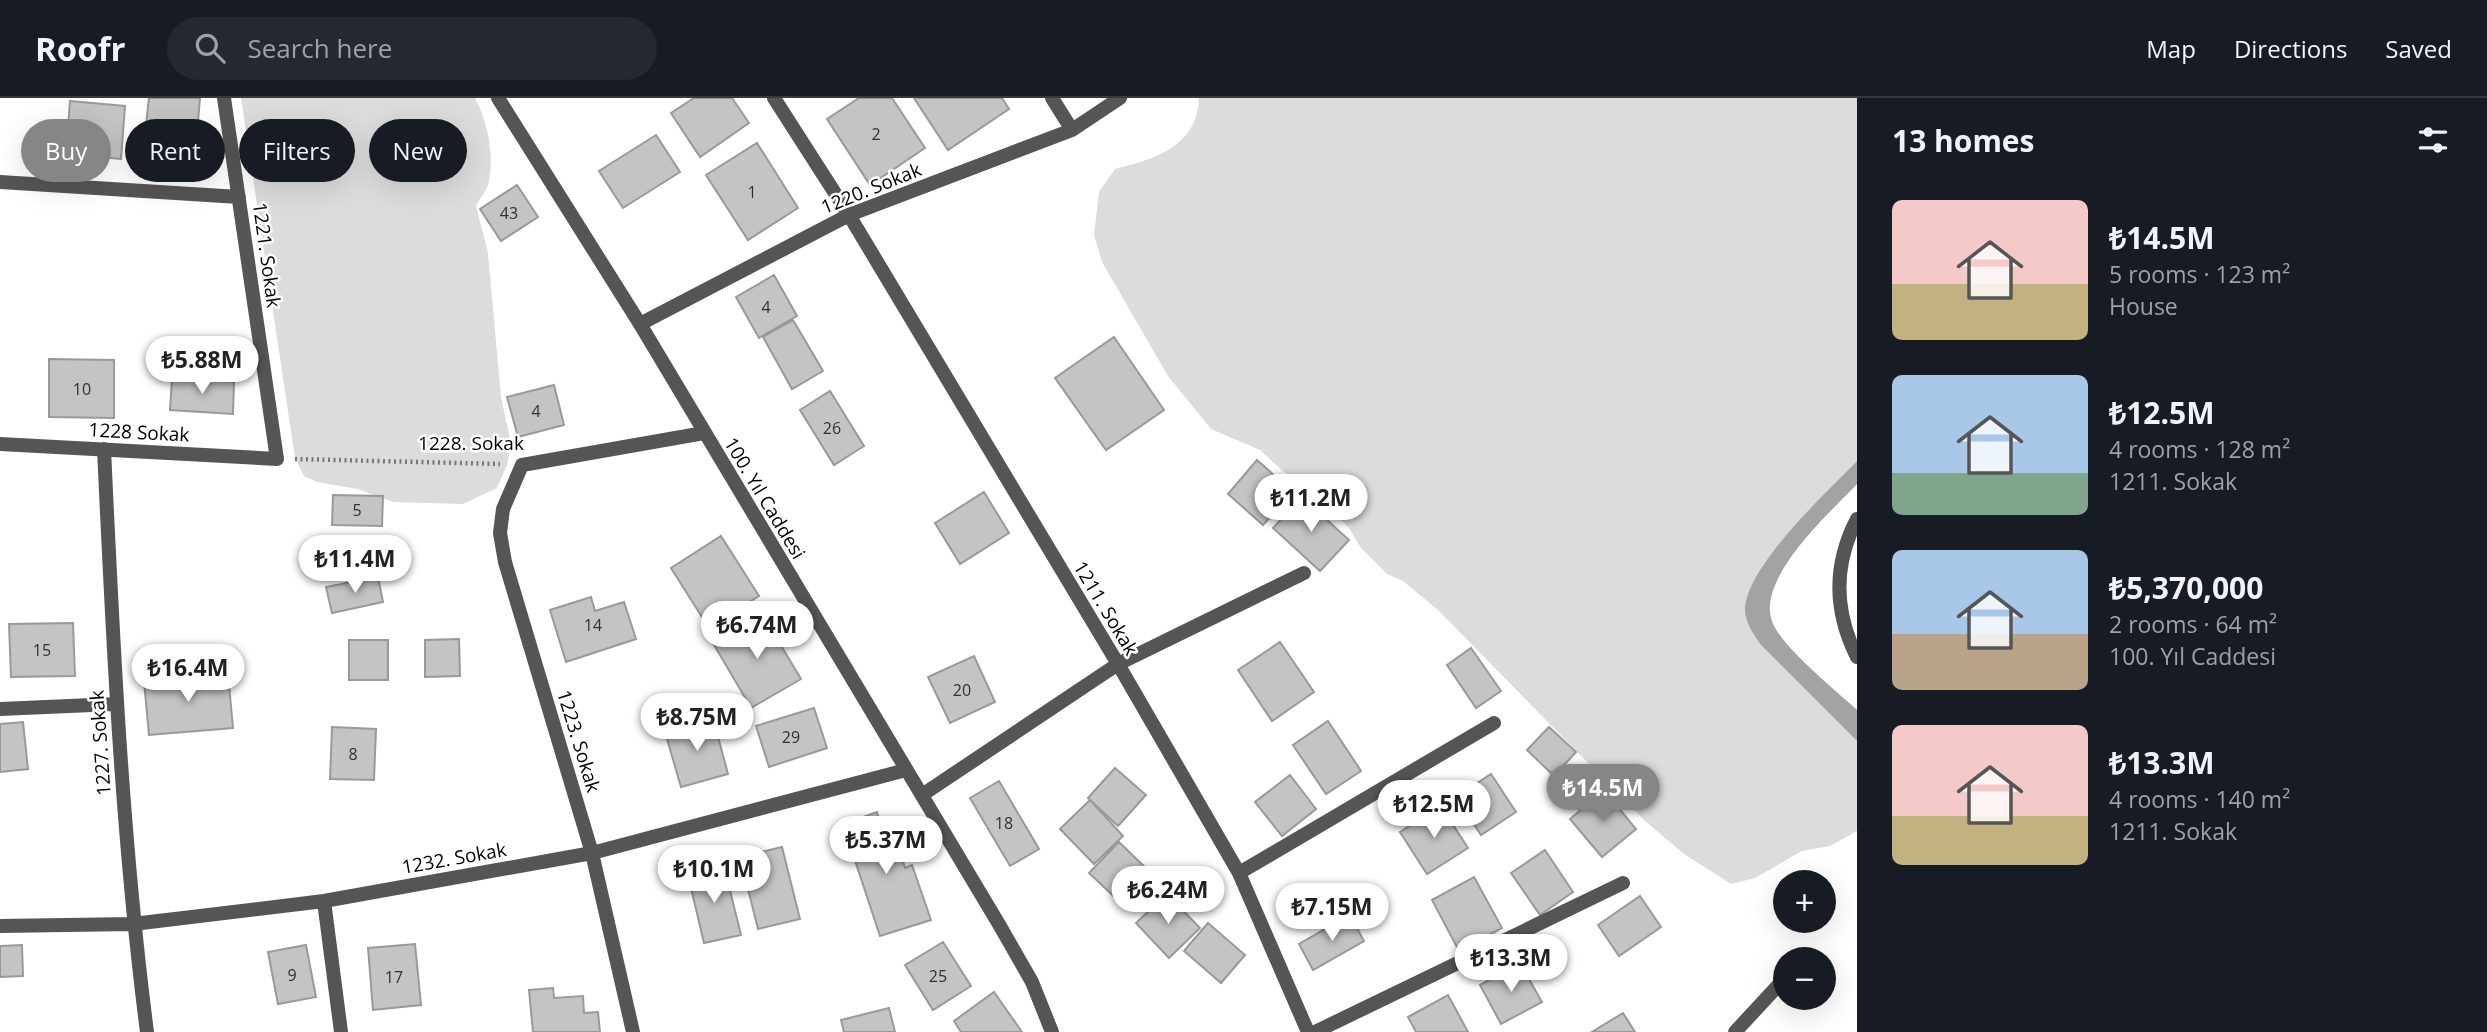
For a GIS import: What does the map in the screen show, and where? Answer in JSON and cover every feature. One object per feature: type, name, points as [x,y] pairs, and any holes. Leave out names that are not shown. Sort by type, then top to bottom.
[{"type":"street","name":"1221. Sokak","points":[[224,98],[277,458]]},
{"type":"street","name":"100. Yıl Caddesi","points":[[498,98],[640,324],[922,795],[1025,971],[1052,1032]]},
{"type":"street","name":"1211. Sokak","points":[[774,98],[849,215],[1118,664],[1239,873],[1308,1032]]},
{"type":"street","points":[[1052,98],[1072,130]]},
{"type":"street","name":"1220. Sokak","points":[[640,324],[849,215],[1072,130],[1120,98]]},
{"type":"street","points":[[0,181],[239,197]]},
{"type":"street","name":"1228. Sokak","points":[[522,465],[704,433]]},
{"type":"street","name":"1228 Sokak","points":[[0,444],[277,458]]},
{"type":"street","name":"1227. Sokak","points":[[104,449],[116,704],[133,924],[147,1032]]},
{"type":"street","name":"1223. Sokak","points":[[522,465],[503,509],[500,533],[505,562],[592,853],[633,1032]]},
{"type":"street","points":[[1857,519],[1842,555],[1838,596],[1844,627],[1857,657]]},
{"type":"street","points":[[922,795],[1118,664],[1304,573]]},
{"type":"street","points":[[0,709],[116,704]]},
{"type":"street","points":[[1239,873],[1494,723]]},
{"type":"street","name":"1232. Sokak","points":[[0,926],[133,924],[324,901],[592,853],[906,770]]},
{"type":"street","points":[[1315,1032],[1623,883]]},
{"type":"street","points":[[324,901],[341,1032]]},
{"type":"street","points":[[1735,1032],[1773,991]]},
{"type":"path","name":"1228. Sokak","points":[[277,458],[522,465]]},
{"type":"shaded area","points":[[241,98],[475,98],[486,128],[491,160],[488,184],[476,206],[488,253],[501,397],[511,444],[507,465],[497,488],[463,504],[393,502],[357,489],[317,482],[304,476],[295,458],[254,182],[355,182],[355,119],[244,119]]},
{"type":"shaded area","points":[[1199,98],[1857,98],[1857,461],[1808,511],[1762,566],[1761,645],[1857,741],[1857,831],[1830,846],[1802,851],[1755,878],[1731,884],[1684,854],[1645,821],[1438,610],[1403,581],[1387,574],[1361,548],[1349,528],[1324,502],[1260,450],[1211,429],[1168,376],[1102,262],[1094,235],[1099,192],[1115,169],[1159,155],[1182,139],[1191,128]]},
{"type":"shaded area","points":[[1857,461],[1857,484],[1797,549],[1773,589],[1770,608],[1774,626],[1789,647],[1857,710],[1857,741],[1761,645],[1749,625],[1745,611],[1748,593],[1772,553]]},
{"type":"building","points":[[149,98],[200,98],[198,119],[147,119]]},
{"type":"building","points":[[694,98],[732,98],[749,123],[700,157],[671,113]]},
{"type":"building","points":[[859,98],[892,98],[925,148],[870,185],[827,119]]},
{"type":"building","points":[[914,98],[1002,98],[1009,109],[948,150]]},
{"type":"building","points":[[70,101],[125,106],[121,159],[111,158],[111,119],[69,119]]},
{"type":"building","points":[[656,135],[680,172],[623,208],[599,171]]},
{"type":"building","points":[[757,143],[798,208],[748,240],[706,175]]},
{"type":"building","points":[[517,185],[538,217],[501,241],[480,209]]},
{"type":"building","points":[[774,275],[797,316],[759,338],[736,297]]},
{"type":"building","points":[[793,320],[823,371],[792,389],[763,337]]},
{"type":"building","points":[[1114,337],[1164,410],[1106,450],[1055,378]]},
{"type":"building","points":[[49,359],[114,360],[114,418],[49,417]]},
{"type":"building","points":[[172,378],[234,382],[233,414],[170,410]]},
{"type":"building","points":[[554,385],[564,425],[518,437],[507,397]]},
{"type":"building","points":[[830,391],[864,446],[834,465],[800,410]]},
{"type":"building","points":[[1257,460],[1293,492],[1263,525],[1228,494]]},
{"type":"building","points":[[984,492],[1009,533],[960,564],[935,523]]},
{"type":"building","points":[[333,495],[383,496],[382,526],[332,525]]},
{"type":"building","points":[[1302,497],[1349,540],[1320,571],[1273,528]]},
{"type":"building","points":[[721,536],[759,596],[709,628],[671,568]]},
{"type":"building","points":[[378,577],[383,602],[332,613],[326,587]]},
{"type":"building","points":[[591,597],[595,611],[624,602],[636,639],[566,662],[550,610]]},
{"type":"building","points":[[762,614],[801,679],[751,708],[713,643]]},
{"type":"building","points":[[73,623],[75,676],[11,677],[9,624]]},
{"type":"building","points":[[459,639],[460,676],[425,677],[425,640]]},
{"type":"building","points":[[349,640],[388,640],[388,680],[349,680]]},
{"type":"building","points":[[1280,642],[1314,692],[1272,721],[1238,670]]},
{"type":"building","points":[[1471,648],[1501,691],[1476,708],[1447,665]]},
{"type":"building","points":[[974,656],[995,702],[950,723],[928,677]]},
{"type":"building","points":[[228,674],[233,728],[149,735],[144,681]]},
{"type":"building","points":[[814,708],[827,748],[769,767],[756,726]]},
{"type":"building","points":[[713,718],[728,774],[681,787],[665,732]]},
{"type":"building","points":[[1328,721],[1361,771],[1326,794],[1293,745]]},
{"type":"building","points":[[23,722],[28,769],[0,772],[0,724]]},
{"type":"building","points":[[332,727],[376,729],[374,780],[330,779]]},
{"type":"building","points":[[1549,727],[1576,752],[1554,776],[1527,750]]},
{"type":"building","points":[[1115,768],[1146,795],[1118,826],[1088,798]]},
{"type":"building","points":[[1491,774],[1516,812],[1481,835],[1456,797]]},
{"type":"building","points":[[1290,775],[1316,809],[1282,836],[1255,802]]},
{"type":"building","points":[[999,781],[1039,849],[1010,866],[970,798]]},
{"type":"building","points":[[1604,790],[1636,829],[1602,857],[1570,819]]},
{"type":"building","points":[[1090,800],[1123,836],[1094,864],[1060,829]]},
{"type":"building","points":[[1441,806],[1468,848],[1427,874],[1400,832]]},
{"type":"building","points":[[877,812],[883,830],[892,827],[905,868],[912,865],[931,920],[880,936],[843,824]]},
{"type":"building","points":[[1119,842],[1152,874],[1123,905],[1089,873]]},
{"type":"building","points":[[782,847],[800,919],[758,929],[740,857]]},
{"type":"building","points":[[1545,850],[1573,892],[1540,915],[1511,873]]},
{"type":"building","points":[[724,866],[741,935],[704,943],[688,875]]},
{"type":"building","points":[[1474,877],[1502,928],[1459,951],[1432,900]]},
{"type":"building","points":[[1167,894],[1200,928],[1169,958],[1136,923]]},
{"type":"building","points":[[1640,896],[1661,927],[1619,956],[1598,925]]},
{"type":"building","points":[[1350,915],[1364,941],[1313,970],[1299,944]]},
{"type":"building","points":[[1208,923],[1245,955],[1221,983],[1184,951]]},
{"type":"building","points":[[943,942],[971,986],[933,1010],[905,965]]},
{"type":"building","points":[[415,944],[421,1005],[373,1010],[368,948]]},
{"type":"building","points":[[22,945],[23,976],[0,977],[0,946]]},
{"type":"building","points":[[306,945],[316,997],[278,1004],[268,952]]},
{"type":"building","points":[[1520,963],[1542,1002],[1501,1024],[1480,985]]},
{"type":"building","points":[[553,988],[554,998],[583,996],[584,1013],[598,1012],[600,1032],[533,1032],[529,990]]},
{"type":"building","points":[[994,992],[1022,1032],[961,1032],[954,1021]]},
{"type":"building","points":[[1448,995],[1468,1032],[1416,1032],[1408,1017]]},
{"type":"building","points":[[889,1008],[895,1032],[844,1032],[841,1020]]},
{"type":"building","points":[[1623,1013],[1635,1032],[1592,1032]]}]
